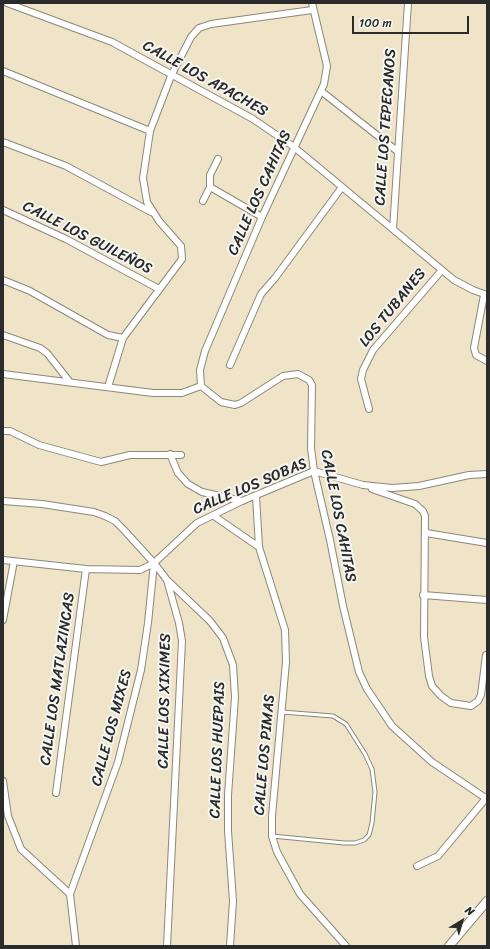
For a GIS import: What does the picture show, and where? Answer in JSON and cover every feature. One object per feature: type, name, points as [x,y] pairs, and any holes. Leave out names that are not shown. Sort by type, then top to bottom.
[{"type":"street","name":"CALLE LOS APACHES","points":[[7,3],[112,42],[171,76],[226,104],[294,147],[442,270],[464,286],[486,295]]},
{"type":"street","name":"CALLE LOS CAHITAS","points":[[312,3],[312,10],[327,66],[324,84],[262,217],[205,351],[200,370],[201,386],[221,402],[235,405],[241,403],[283,376],[291,374],[304,376],[309,380],[312,385],[311,448],[314,471],[354,656],[367,689],[392,726],[412,745],[432,762],[487,798]]},
{"type":"street","name":"CALLE LOS TEPECANOS","points":[[393,229],[408,3]]},
{"type":"street","points":[[152,212],[144,190],[143,178],[150,131],[171,76],[190,37],[199,28],[211,24],[312,10]]},
{"type":"street","points":[[3,71],[150,131]]},
{"type":"street","points":[[321,91],[397,151]]},
{"type":"street","points":[[3,142],[66,166],[152,212],[181,246],[183,252],[182,259],[122,338],[108,387]]},
{"type":"street","points":[[202,201],[210,187],[210,175],[218,159]]},
{"type":"street","points":[[210,187],[262,217]]},
{"type":"street","points":[[230,365],[261,294],[276,278],[342,187]]},
{"type":"street","name":"CALLE LOS GUILEÑOS","points":[[3,210],[66,239],[158,289]]},
{"type":"street","name":"LOS TUBANES","points":[[368,409],[361,379],[363,370],[368,360],[374,350],[442,270]]},
{"type":"street","points":[[3,280],[30,291],[108,335],[122,338]]},
{"type":"street","points":[[486,295],[474,348],[476,355],[487,361]]},
{"type":"street","points":[[3,335],[40,348],[47,353],[69,381]]},
{"type":"street","points":[[3,374],[69,381],[153,393],[182,393],[201,386]]},
{"type":"street","points":[[3,431],[10,431],[39,445],[101,462],[130,455],[181,455]]},
{"type":"street","points":[[170,454],[178,473],[188,484],[202,492],[242,501]]},
{"type":"street","name":"CALLE LOS SOBAS","points":[[154,563],[190,528],[242,501],[314,471],[363,485],[392,488],[406,488],[469,475],[487,474]]},
{"type":"street","points":[[363,485],[419,507],[425,516],[424,637],[429,676],[432,686],[441,696],[451,702],[467,707],[476,704],[481,695],[484,683],[486,655]]},
{"type":"street","name":"CALLE LOS PIMAS","points":[[256,496],[260,547],[285,630],[287,645],[282,712],[274,784],[272,836],[286,872],[300,894],[346,946]]},
{"type":"street","name":"CALLE LOS XIXIMES","points":[[3,501],[42,504],[94,512],[105,516],[115,521],[154,563],[167,580],[179,623],[182,641],[167,946]]},
{"type":"street","points":[[214,516],[260,547]]},
{"type":"street","points":[[426,534],[487,543]]},
{"type":"street","points":[[3,560],[86,569],[133,571],[146,568],[154,563]]},
{"type":"street","points":[[3,620],[14,561]]},
{"type":"street","name":"CALLE LOS MIXES","points":[[70,894],[118,762],[141,670],[148,623],[154,563]]},
{"type":"street","name":"CALLE LOS MATLAZINCAS","points":[[56,793],[86,569]]},
{"type":"street","name":"CALLE LOS HUEPAIS","points":[[167,580],[210,621],[223,638],[233,665],[235,697],[228,795],[228,831],[233,901],[230,946]]},
{"type":"street","points":[[424,595],[487,600]]},
{"type":"street","points":[[3,781],[8,816],[21,849],[70,894],[76,946]]},
{"type":"street","points":[[417,866],[438,856],[487,798]]},
{"type":"street","points":[[449,946],[487,901]]},
{"type":"lane","points":[[272,836],[355,844],[364,840],[369,835],[372,823],[375,792],[372,769],[365,754],[346,724],[333,716],[282,712]]}]
